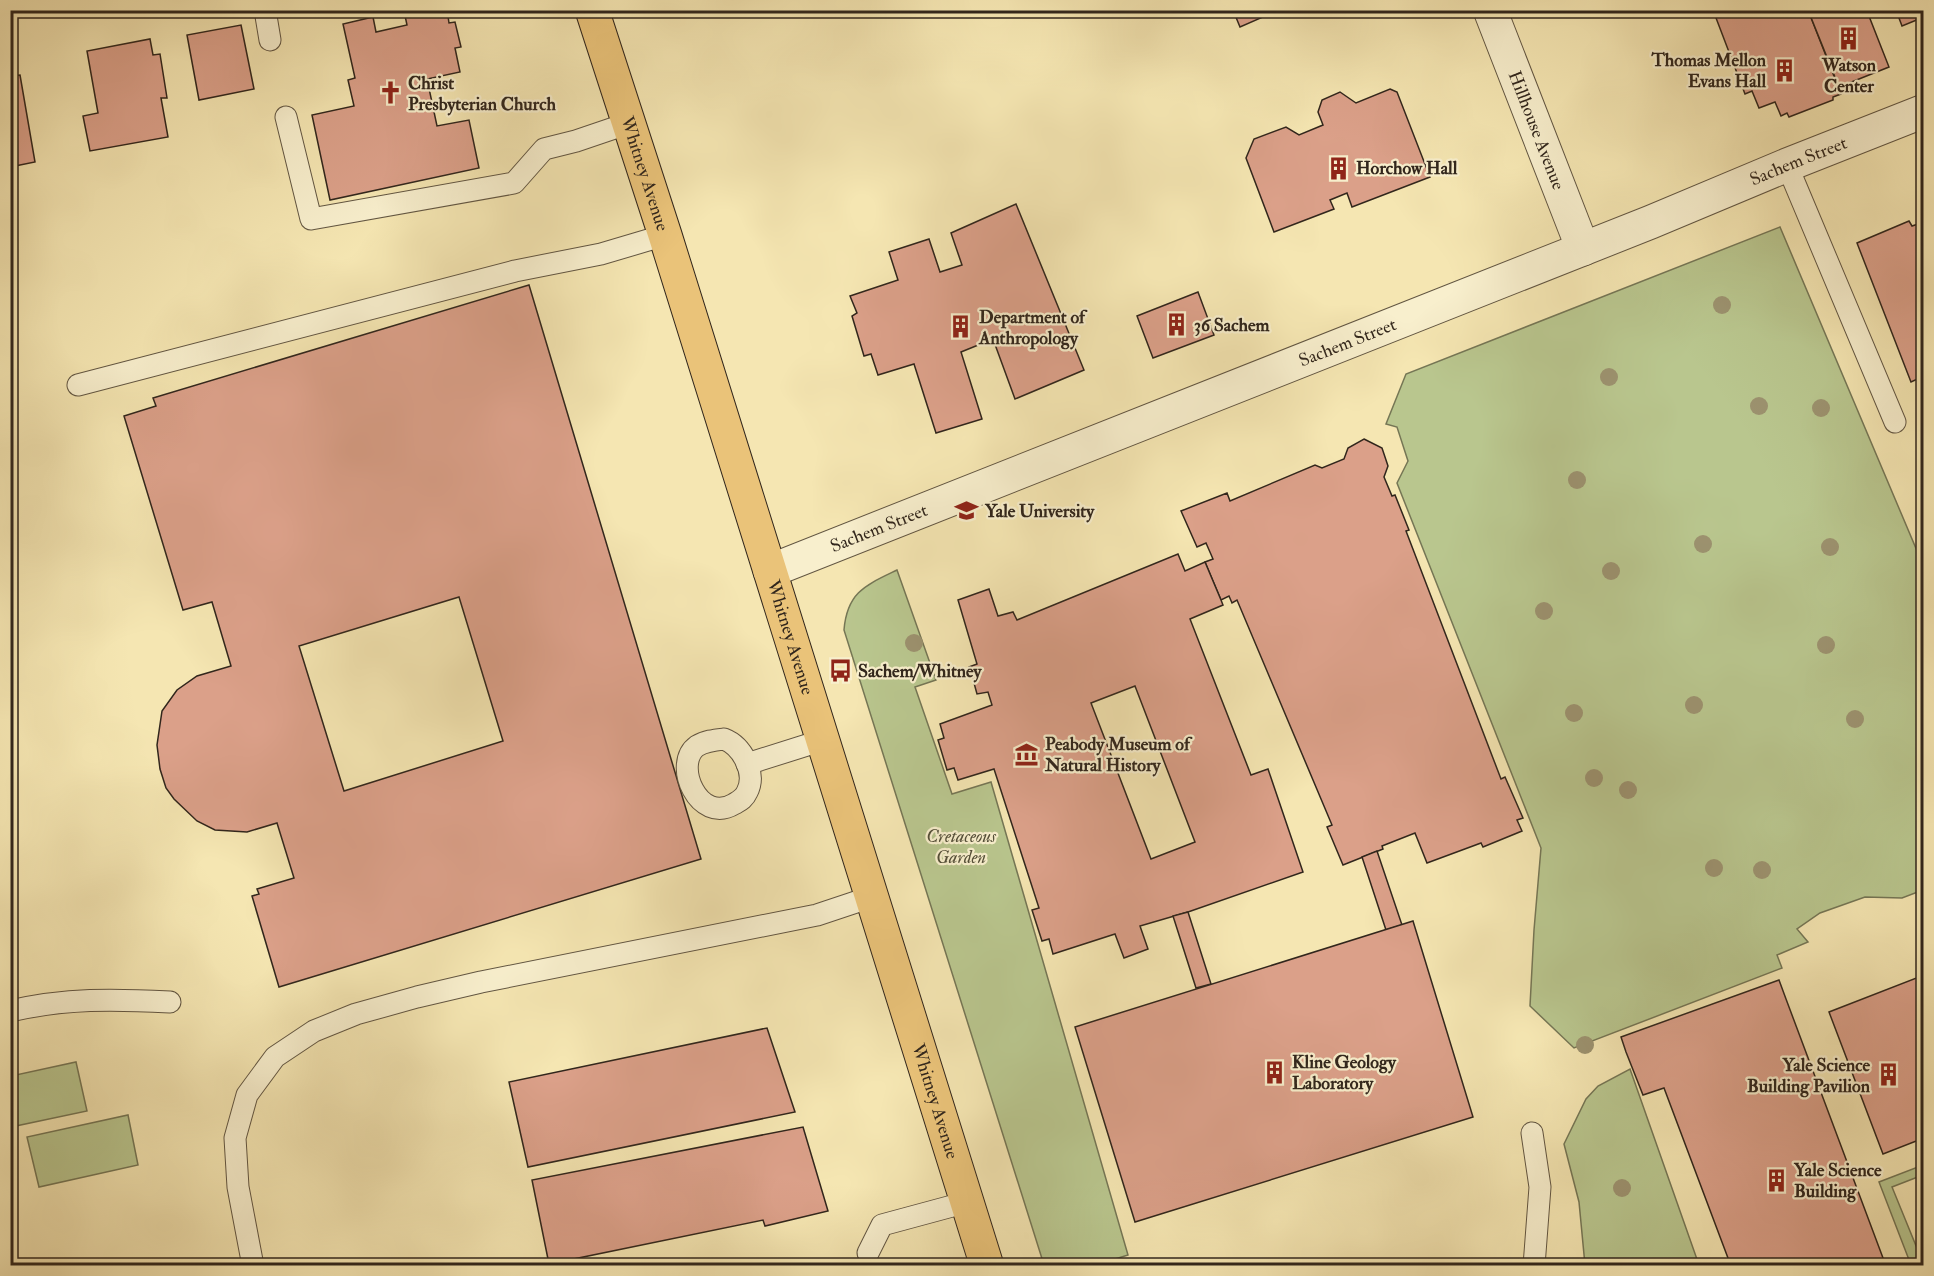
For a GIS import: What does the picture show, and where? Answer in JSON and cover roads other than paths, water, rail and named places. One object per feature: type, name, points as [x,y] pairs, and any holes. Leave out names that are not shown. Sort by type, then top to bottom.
[{"type":"main road","name":"Whitney Avenue","points":[[592,10],[665,235],[987,1266]]},
{"type":"street","name":"Hillhouse Avenue","points":[[1490,10],[1583,249]]},
{"type":"street","name":"Sachem Street","points":[[770,571],[1583,249],[1923,111]]},
{"type":"lane","points":[[265,10],[270,40]]},
{"type":"lane","points":[[286,117],[311,219],[514,183],[544,149],[576,141],[628,123]]},
{"type":"lane","points":[[1787,165],[1895,422]]},
{"type":"lane","points":[[78,385],[515,271],[601,254],[665,235]]},
{"type":"lane","points":[[747,764],[823,740]]},
{"type":"lane","points":[[252,1266],[238,1187],[235,1138],[247,1095],[275,1057],[314,1031],[356,1014],[481,982],[817,915],[871,897]]},
{"type":"lane","points":[[10,1011],[75,1000],[170,1002]]},
{"type":"lane","points":[[1532,1133],[1540,1187],[1534,1266]]},
{"type":"lane","points":[[868,1253],[882,1225],[967,1202]]},
{"type":"place","name":"Watson Center","points":[[1849,39]]},
{"type":"place","name":"Thomas Mellon Evans Hall","points":[[1784,70]]},
{"type":"place","name":"Christ Presbyterian Church","points":[[390,93]]},
{"type":"place","name":"Horchow Hall","points":[[1338,168]]},
{"type":"place","name":"36 Sachem","points":[[1176,325]]},
{"type":"place","name":"Department of Anthropology","points":[[961,327]]},
{"type":"place","name":"Yale University","points":[[967,511]]},
{"type":"place","name":"Sachem/Whitney","points":[[840,671]]},
{"type":"place","name":"Peabody Museum of Natural History","points":[[1027,754]]},
{"type":"place","name":"Kline Geology Laboratory","points":[[1274,1072]]},
{"type":"place","name":"Yale Science Building Pavilion","points":[[1888,1075]]},
{"type":"place","name":"Yale Science Building","points":[[1776,1180]]},
{"type":"park label","name":"Cretaceous Garden","points":[[961,846]]}]
